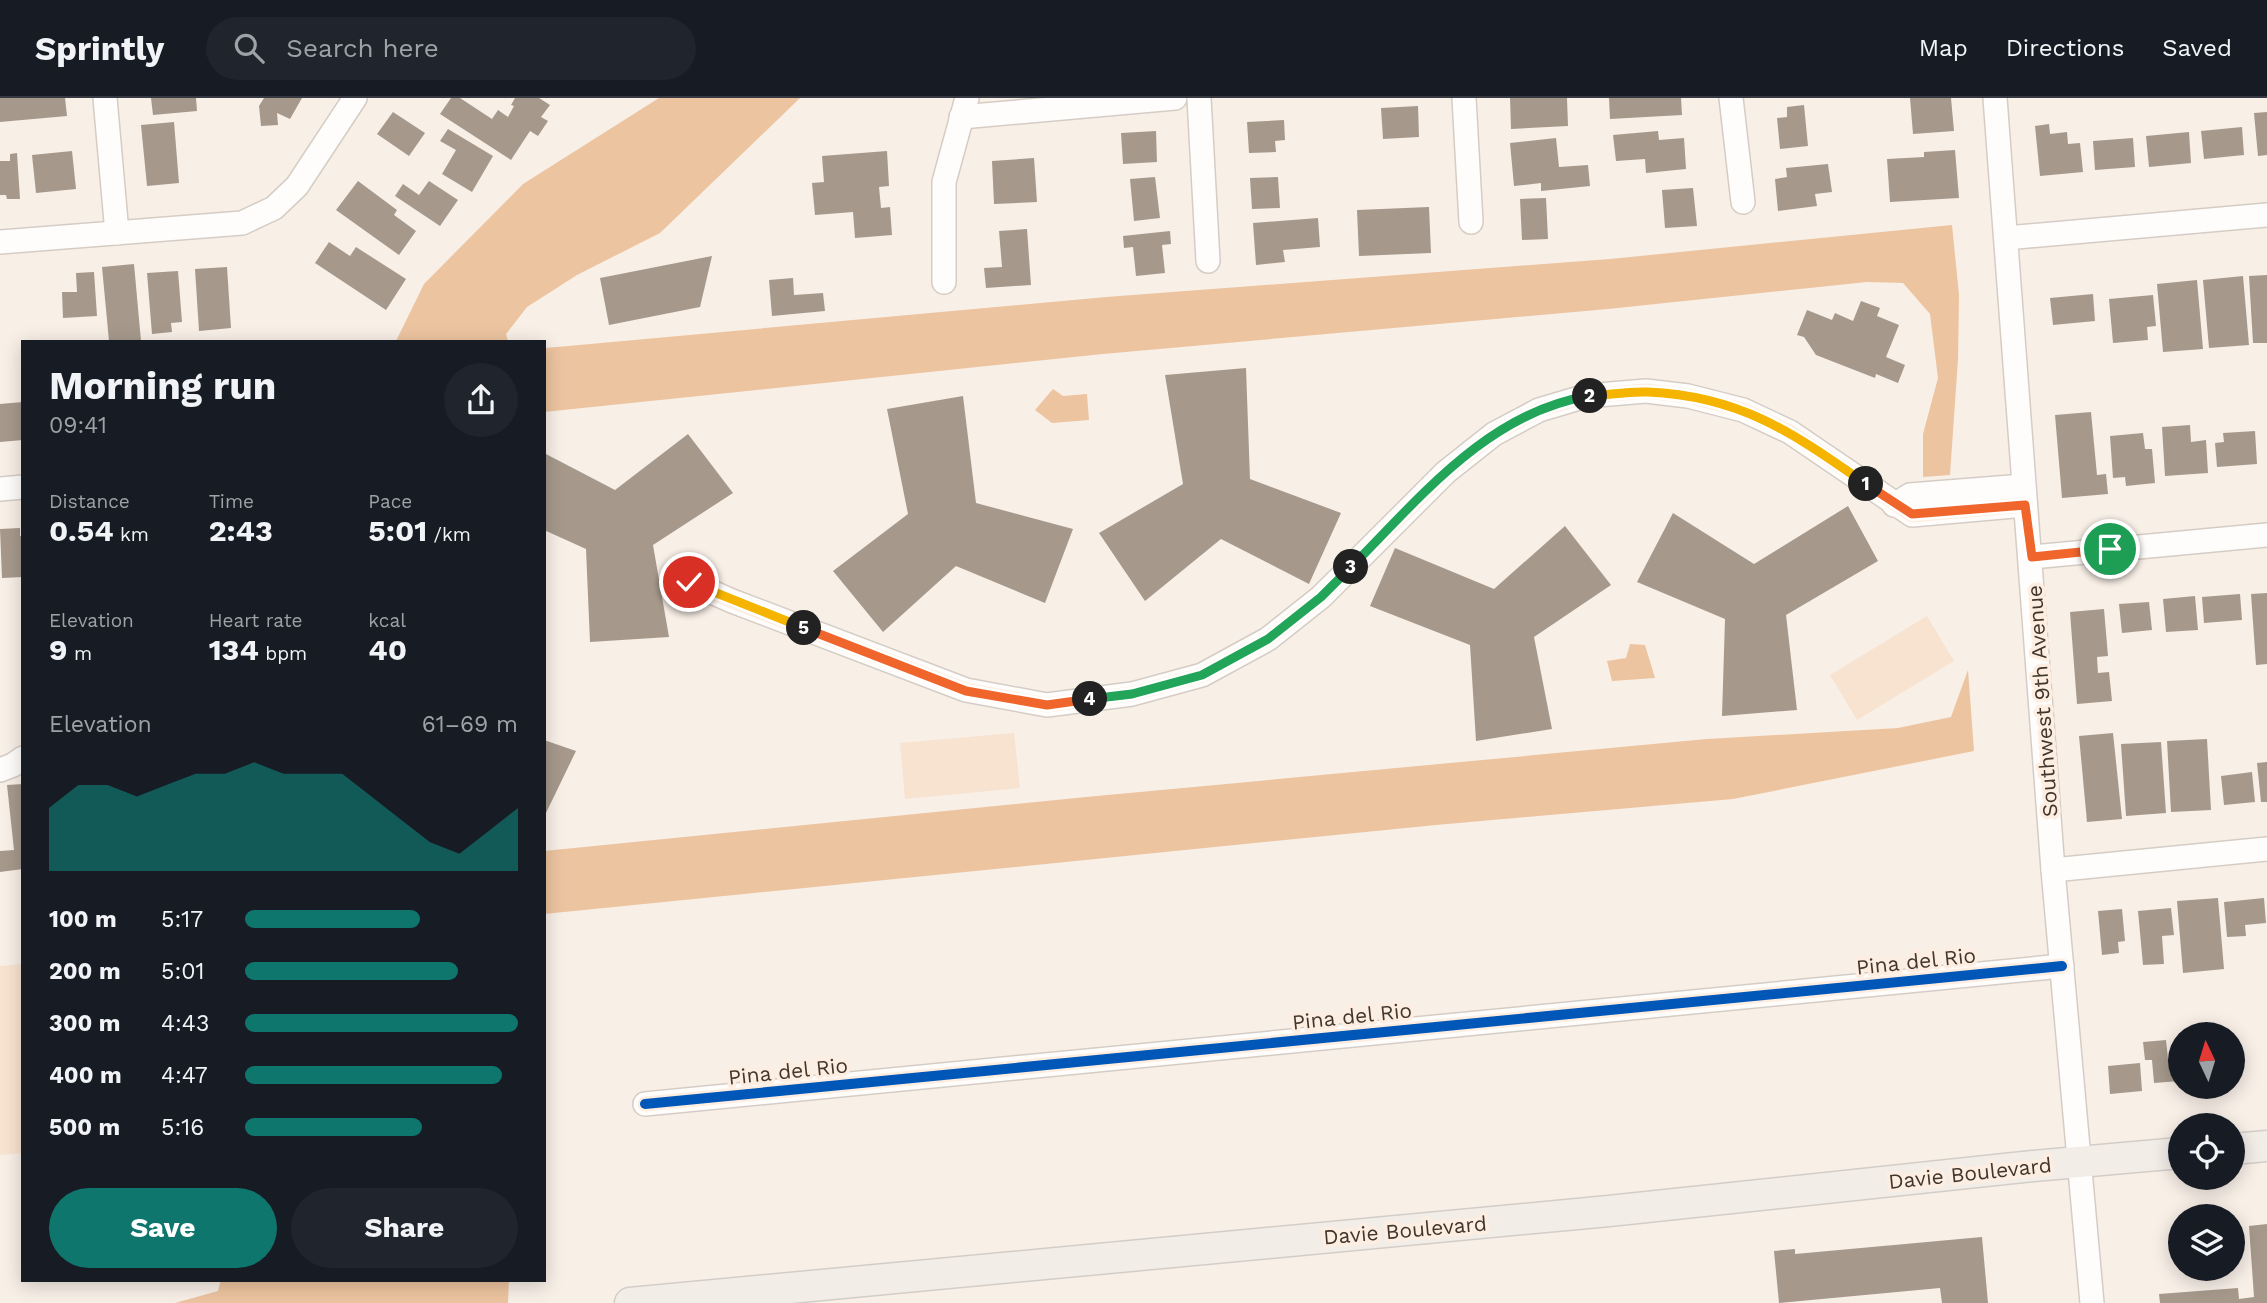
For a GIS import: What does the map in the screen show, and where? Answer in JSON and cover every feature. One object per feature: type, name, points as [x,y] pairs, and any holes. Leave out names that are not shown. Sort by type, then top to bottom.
[{"type":"main road","points":[[2245,1148],[2267,1146]]},
{"type":"main road","name":"Davie Boulevard","points":[[630,1303],[1609,1211],[2168,1154]]},
{"type":"street","points":[[105,98],[117,233]]},
{"type":"street","points":[[0,243],[242,223],[274,208],[297,186],[355,98]]},
{"type":"street","points":[[944,282],[944,182],[964,108],[1175,98]]},
{"type":"street","points":[[1199,98],[1208,261]]},
{"type":"street","points":[[1464,98],[1471,222]]},
{"type":"street","points":[[1731,98],[1743,202]]},
{"type":"street","name":"Southwest 9th Avenue","points":[[1995,98],[2024,495],[2032,557],[2053,870],[2082,1161],[2092,1303]]},
{"type":"street","points":[[2006,238],[2267,215]]},
{"type":"street","points":[[689,582],[966,691],[1047,705],[1132,694],[1202,675],[1268,639],[1321,597],[1446,472],[1494,434],[1539,410],[1586,396],[1646,391],[1688,396],[1743,410],[1790,432],[1894,505],[1910,495],[2024,495]]},
{"type":"street","points":[[0,489],[21,487]]},
{"type":"street","points":[[2032,557],[2267,535]]},
{"type":"street","points":[[0,770],[21,759]]},
{"type":"street","points":[[2053,870],[2267,849]]},
{"type":"street","name":"Pina del Rio","points":[[645,1104],[2062,966]]},
{"type":"shaded area","points":[[659,98],[800,98],[660,233],[577,275],[527,307],[506,334],[508,340],[396,340],[424,284],[523,184]]},
{"type":"shaded area","points":[[1952,225],[1959,295],[1958,359],[1950,475],[1923,477],[1923,434],[1938,378],[1930,314],[1903,283],[1867,282],[1608,309],[1103,354],[546,412],[546,348],[1106,297],[1610,259]]},
{"type":"shaded area","points":[[1053,389],[1063,396],[1087,394],[1089,420],[1052,423],[1035,410]]},
{"type":"shaded area","points":[[1927,616],[1954,661],[1857,720],[1830,675]]},
{"type":"shaded area","points":[[1630,644],[1645,645],[1655,678],[1612,681],[1607,661],[1626,658]]},
{"type":"shaded area","points":[[1968,670],[1974,751],[1733,799],[1436,825],[546,914],[546,851],[1707,739],[1898,728],[1951,717]]},
{"type":"shaded area","points":[[1014,733],[1020,788],[905,799],[900,743]]},
{"type":"shaded area","points":[[21,964],[21,1153],[0,1155],[0,966]]},
{"type":"shaded area","points":[[220,1282],[509,1282],[508,1303],[175,1303],[218,1291]]},
{"type":"building","points":[[0,98],[65,98],[67,116],[0,122]]},
{"type":"building","points":[[151,98],[196,98],[197,111],[153,115]]},
{"type":"building","points":[[264,98],[302,98],[290,119],[277,113],[278,125],[261,126],[259,106]]},
{"type":"building","points":[[451,98],[460,98],[492,119],[498,110],[508,117],[515,98],[539,98],[550,105],[541,117],[548,121],[538,136],[530,131],[511,160],[440,114]]},
{"type":"building","points":[[1510,98],[1567,98],[1568,126],[1511,129]]},
{"type":"building","points":[[1609,98],[1681,98],[1682,115],[1610,119]]},
{"type":"building","points":[[1910,98],[1951,98],[1954,131],[1913,134]]},
{"type":"building","points":[[1804,105],[1808,146],[1780,149],[1777,118],[1787,117],[1787,107]]},
{"type":"building","points":[[1418,106],[1419,137],[1383,139],[1381,108]]},
{"type":"building","points":[[393,112],[425,133],[409,156],[377,134]]},
{"type":"building","points":[[2267,112],[2267,155],[2258,156],[2254,113]]},
{"type":"building","points":[[1284,120],[1285,140],[1275,141],[1276,152],[1249,153],[1247,122]]},
{"type":"building","points":[[174,122],[179,183],[147,186],[141,125]]},
{"type":"building","points":[[2049,124],[2050,134],[2067,132],[2068,144],[2080,143],[2083,172],[2040,176],[2035,126]]},
{"type":"building","points":[[2242,127],[2244,155],[2204,159],[2201,131]]},
{"type":"building","points":[[448,129],[493,156],[472,192],[442,174],[456,150],[440,141]]},
{"type":"building","points":[[1156,131],[1157,162],[1123,164],[1121,133]]},
{"type":"building","points":[[1658,131],[1659,140],[1684,138],[1686,169],[1646,173],[1645,159],[1616,161],[1613,135]]},
{"type":"building","points":[[2189,132],[2191,163],[2149,167],[2146,136]]},
{"type":"building","points":[[1556,138],[1559,167],[1588,165],[1590,186],[1541,191],[1541,183],[1514,186],[1510,143]]},
{"type":"building","points":[[2133,138],[2135,167],[2095,170],[2093,141]]},
{"type":"building","points":[[1955,150],[1959,198],[1890,202],[1887,159],[1924,157],[1924,152]]},
{"type":"building","points":[[72,151],[76,189],[36,193],[32,155]]},
{"type":"building","points":[[887,151],[889,186],[879,187],[881,208],[890,207],[892,235],[855,238],[853,212],[815,215],[812,183],[824,182],[822,156]]},
{"type":"building","points":[[17,153],[20,199],[7,199],[6,195],[0,195],[0,161],[10,161],[10,154]]},
{"type":"building","points":[[1034,158],[1037,202],[994,204],[992,161]]},
{"type":"building","points":[[1828,164],[1832,192],[1815,194],[1817,206],[1778,211],[1775,179],[1787,177],[1786,168]]},
{"type":"building","points":[[1155,177],[1160,218],[1134,221],[1130,179]]},
{"type":"building","points":[[1278,177],[1280,208],[1252,209],[1250,178]]},
{"type":"building","points":[[358,181],[397,210],[394,215],[416,231],[399,255],[336,210]]},
{"type":"building","points":[[429,181],[458,200],[440,226],[395,196],[403,184],[419,195]]},
{"type":"building","points":[[1693,188],[1697,226],[1665,228],[1662,190]]},
{"type":"building","points":[[1546,198],[1548,239],[1522,240],[1520,199]]},
{"type":"building","points":[[1429,207],[1431,253],[1359,256],[1357,210]]},
{"type":"building","points":[[1318,218],[1320,247],[1283,250],[1285,262],[1256,265],[1253,223]]},
{"type":"building","points":[[1027,229],[1031,285],[986,288],[984,268],[1002,267],[999,231]]},
{"type":"building","points":[[1170,231],[1171,244],[1162,245],[1165,273],[1136,276],[1133,247],[1124,248],[1123,236]]},
{"type":"building","points":[[329,242],[350,256],[356,247],[406,279],[386,310],[315,263]]},
{"type":"building","points":[[712,256],[700,307],[609,325],[600,278]]},
{"type":"building","points":[[134,264],[141,340],[109,340],[102,267]]},
{"type":"building","points":[[227,267],[231,328],[199,331],[195,269]]},
{"type":"building","points":[[178,271],[182,322],[171,323],[172,332],[152,334],[147,273]]},
{"type":"building","points":[[94,272],[97,316],[63,318],[62,292],[77,292],[76,273]]},
{"type":"building","points":[[2267,275],[2267,343],[2253,343],[2249,276]]},
{"type":"building","points":[[2243,276],[2249,345],[2209,348],[2203,280]]},
{"type":"building","points":[[793,278],[794,295],[823,293],[825,311],[772,316],[769,280]]},
{"type":"building","points":[[2197,280],[2203,349],[2163,352],[2157,284]]},
{"type":"building","points":[[2093,294],[2095,321],[2053,325],[2050,298]]},
{"type":"building","points":[[2153,295],[2156,326],[2147,327],[2148,340],[2113,343],[2109,299]]},
{"type":"building","points":[[1861,301],[1880,308],[1877,316],[1899,325],[1886,357],[1905,365],[1898,383],[1876,374],[1875,378],[1816,355],[1804,337],[1797,335],[1807,310],[1832,320],[1835,313],[1853,321]]},
{"type":"building","points":[[1246,368],[1250,479],[1341,513],[1309,584],[1221,539],[1145,601],[1099,533],[1183,484],[1165,375]]},
{"type":"building","points":[[963,396],[976,503],[1073,529],[1045,603],[956,566],[883,632],[833,571],[908,514],[887,409]]},
{"type":"building","points":[[21,402],[21,440],[0,442],[0,404]]},
{"type":"building","points":[[2091,412],[2097,475],[2106,474],[2108,494],[2062,498],[2055,415]]},
{"type":"building","points":[[2190,425],[2191,442],[2206,440],[2208,473],[2165,476],[2162,427]]},
{"type":"building","points":[[2255,431],[2257,464],[2217,467],[2215,443],[2224,442],[2223,433]]},
{"type":"building","points":[[2143,433],[2145,449],[2152,449],[2155,483],[2126,486],[2125,477],[2113,478],[2110,436]]},
{"type":"building","points":[[688,434],[733,493],[653,545],[669,637],[590,642],[586,549],[546,531],[546,454],[615,490]]},
{"type":"building","points":[[1848,506],[1878,561],[1786,615],[1797,710],[1722,716],[1725,619],[1637,582],[1673,513],[1754,564]]},
{"type":"building","points":[[1565,526],[1611,585],[1534,637],[1552,729],[1476,741],[1470,645],[1370,606],[1395,548],[1494,589]]},
{"type":"building","points":[[20,528],[21,577],[2,578],[0,529]]},
{"type":"building","points":[[2267,593],[2267,664],[2256,665],[2251,594]]},
{"type":"building","points":[[2240,594],[2242,620],[2204,623],[2202,597]]},
{"type":"building","points":[[2195,596],[2198,630],[2166,632],[2163,599]]},
{"type":"building","points":[[2149,602],[2152,630],[2122,633],[2119,604]]},
{"type":"building","points":[[2104,609],[2108,656],[2097,657],[2098,673],[2109,672],[2112,701],[2077,704],[2070,612]]},
{"type":"building","points":[[2113,733],[2122,819],[2087,822],[2079,736]]},
{"type":"building","points":[[2207,739],[2211,810],[2171,812],[2167,741]]},
{"type":"building","points":[[546,741],[576,751],[546,813]]},
{"type":"building","points":[[2161,742],[2166,813],[2126,816],[2121,744]]},
{"type":"building","points":[[2267,762],[2267,802],[2261,802],[2257,763]]},
{"type":"building","points":[[2252,772],[2255,802],[2224,805],[2221,776]]},
{"type":"building","points":[[21,784],[21,869],[0,872],[0,851],[14,850],[7,785]]},
{"type":"building","points":[[2218,898],[2224,969],[2183,973],[2177,901]]},
{"type":"building","points":[[2264,898],[2266,923],[2245,925],[2246,936],[2227,937],[2224,902]]},
{"type":"building","points":[[2171,908],[2174,935],[2162,936],[2164,964],[2143,965],[2138,911]]},
{"type":"building","points":[[2122,909],[2125,941],[2118,942],[2119,953],[2102,955],[2098,911]]},
{"type":"building","points":[[2166,1040],[2168,1082],[2154,1083],[2152,1060],[2145,1060],[2143,1042]]},
{"type":"building","points":[[2140,1063],[2142,1091],[2110,1094],[2108,1066]]},
{"type":"building","points":[[2267,1224],[2267,1303],[2160,1303],[2159,1294],[2238,1288],[2239,1299],[2254,1297],[2249,1226]]},
{"type":"building","points":[[1982,1237],[1988,1303],[1942,1303],[1940,1288],[1779,1303],[1774,1251],[1795,1249],[1795,1254]]},
{"type":"cycle path","points":[[689,582],[966,690],[1047,705],[1132,694],[1202,675],[1268,639],[1321,597],[1446,472],[1494,434],[1539,410],[1586,396],[1646,391],[1688,396],[1743,410],[1790,432],[1912,515],[2025,505]]},
{"type":"cycle path","points":[[645,1104],[2062,966]]},
{"type":"route","points":[[689,582],[966,691],[1047,705],[1132,694],[1202,675],[1268,639],[1321,597],[1446,472],[1494,434],[1539,410],[1586,396],[1646,391],[1688,396],[1743,410],[1790,432],[1894,505],[1912,514],[2025,505],[2032,557],[2110,549]]}]
